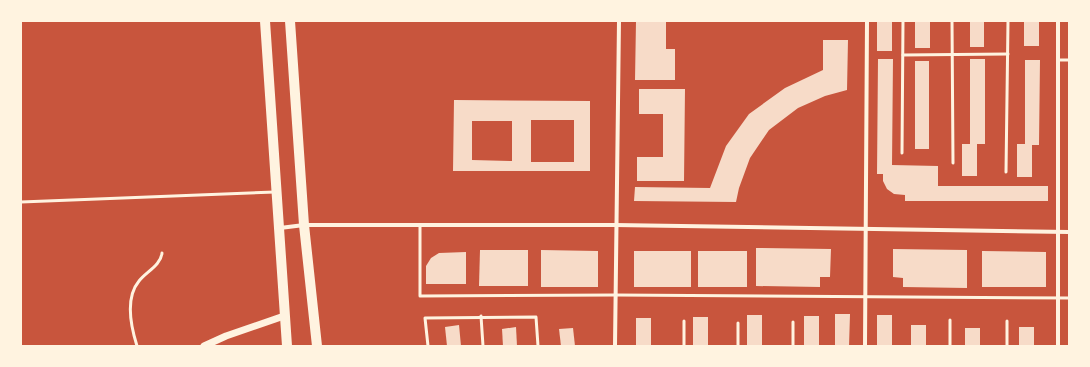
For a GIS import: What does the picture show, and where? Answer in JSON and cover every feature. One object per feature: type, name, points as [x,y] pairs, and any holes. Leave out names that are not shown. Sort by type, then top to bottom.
[{"type":"main road","points":[[265,21],[280,228],[286,346]]},
{"type":"main road","points":[[290,21],[304,225],[317,346]]},
{"type":"street","points":[[615,346],[619,21]]},
{"type":"street","points":[[865,346],[866,21]]},
{"type":"street","points":[[1058,21],[1058,346]]},
{"type":"street","points":[[280,228],[304,225],[616,226],[865,228],[1069,232]]},
{"type":"street","points":[[204,346],[226,336],[284,316]]},
{"type":"lane","points":[[902,153],[903,21]]},
{"type":"lane","points":[[952,21],[953,163]]},
{"type":"lane","points":[[1006,172],[1008,21]]},
{"type":"lane","points":[[903,55],[1008,54]]},
{"type":"lane","points":[[1058,60],[1069,60]]},
{"type":"lane","points":[[21,202],[277,192]]},
{"type":"lane","points":[[420,226],[420,296],[616,294],[1069,298]]},
{"type":"lane","points":[[137,346],[132,328],[131,299],[138,282],[161,259],[162,253]]},
{"type":"lane","points":[[428,346],[425,318],[480,316],[536,317],[538,346]]},
{"type":"lane","points":[[480,316],[483,346]]},
{"type":"lane","points":[[950,320],[950,346]]},
{"type":"lane","points":[[684,321],[684,346]]},
{"type":"lane","points":[[1007,321],[1007,346]]},
{"type":"lane","points":[[793,322],[793,346]]},
{"type":"lane","points":[[738,323],[738,346]]},
{"type":"building","points":[[636,21],[666,21],[666,49],[675,49],[675,80],[635,80]]},
{"type":"building","points":[[877,21],[892,21],[892,51],[877,51]]},
{"type":"building","points":[[915,21],[930,21],[930,48],[915,48]]},
{"type":"building","points":[[970,21],[984,21],[984,47],[970,47]]},
{"type":"building","points":[[1024,21],[1039,21],[1039,46],[1024,46]]},
{"type":"building","points":[[823,40],[848,40],[847,90],[825,96],[798,108],[769,130],[750,158],[739,188],[736,202],[634,201],[635,187],[710,188],[726,146],[749,114],[785,88],[823,70]]},
{"type":"building","points":[[878,59],[893,59],[892,165],[938,166],[938,186],[1048,186],[1048,201],[905,201],[905,195],[894,194],[887,189],[883,181],[883,174],[877,174]]},
{"type":"building","points":[[970,59],[985,59],[985,144],[977,144],[977,176],[962,176],[962,144],[970,144]]},
{"type":"building","points":[[1025,60],[1040,60],[1039,145],[1032,145],[1032,177],[1017,177],[1017,144],[1025,144]]},
{"type":"building","points":[[915,61],[929,61],[929,149],[915,149]]},
{"type":"building","points":[[639,89],[685,89],[684,181],[637,181],[637,157],[663,157],[663,114],[639,114]]},
{"type":"building","points":[[454,100],[590,101],[590,171],[453,171]],"holes":[[[531,120],[574,120],[574,162],[531,162]],[[472,121],[512,121],[512,161],[472,160]]]},
{"type":"building","points":[[756,248],[831,249],[830,277],[820,277],[820,287],[756,286]]},
{"type":"building","points":[[893,249],[967,250],[967,288],[903,287],[903,278],[893,277]]},
{"type":"building","points":[[480,250],[528,250],[528,286],[479,286]]},
{"type":"building","points":[[541,250],[598,251],[598,287],[541,287]]},
{"type":"building","points":[[634,251],[691,251],[691,287],[634,287]]},
{"type":"building","points":[[698,251],[747,251],[747,287],[698,287]]},
{"type":"building","points":[[982,251],[1046,252],[1046,287],[982,287]]},
{"type":"building","points":[[466,252],[466,284],[426,284],[426,266],[431,258],[439,253]]},
{"type":"building","points":[[835,314],[850,314],[849,346],[835,346]]},
{"type":"building","points":[[747,315],[762,315],[762,346],[747,346]]},
{"type":"building","points":[[877,315],[892,315],[892,346],[877,346]]},
{"type":"building","points":[[804,316],[819,316],[819,346],[804,346]]},
{"type":"building","points":[[693,317],[708,317],[708,346],[693,346]]},
{"type":"building","points":[[636,318],[651,318],[651,346],[636,346]]},
{"type":"building","points":[[459,325],[461,346],[447,346],[445,327]]},
{"type":"building","points":[[911,325],[926,325],[926,346],[911,346]]},
{"type":"building","points":[[516,327],[517,346],[503,346],[502,329]]},
{"type":"building","points":[[1019,327],[1034,327],[1034,346],[1019,346]]},
{"type":"building","points":[[573,328],[575,346],[561,346],[559,329]]},
{"type":"building","points":[[965,328],[980,328],[980,346],[965,346]]}]
